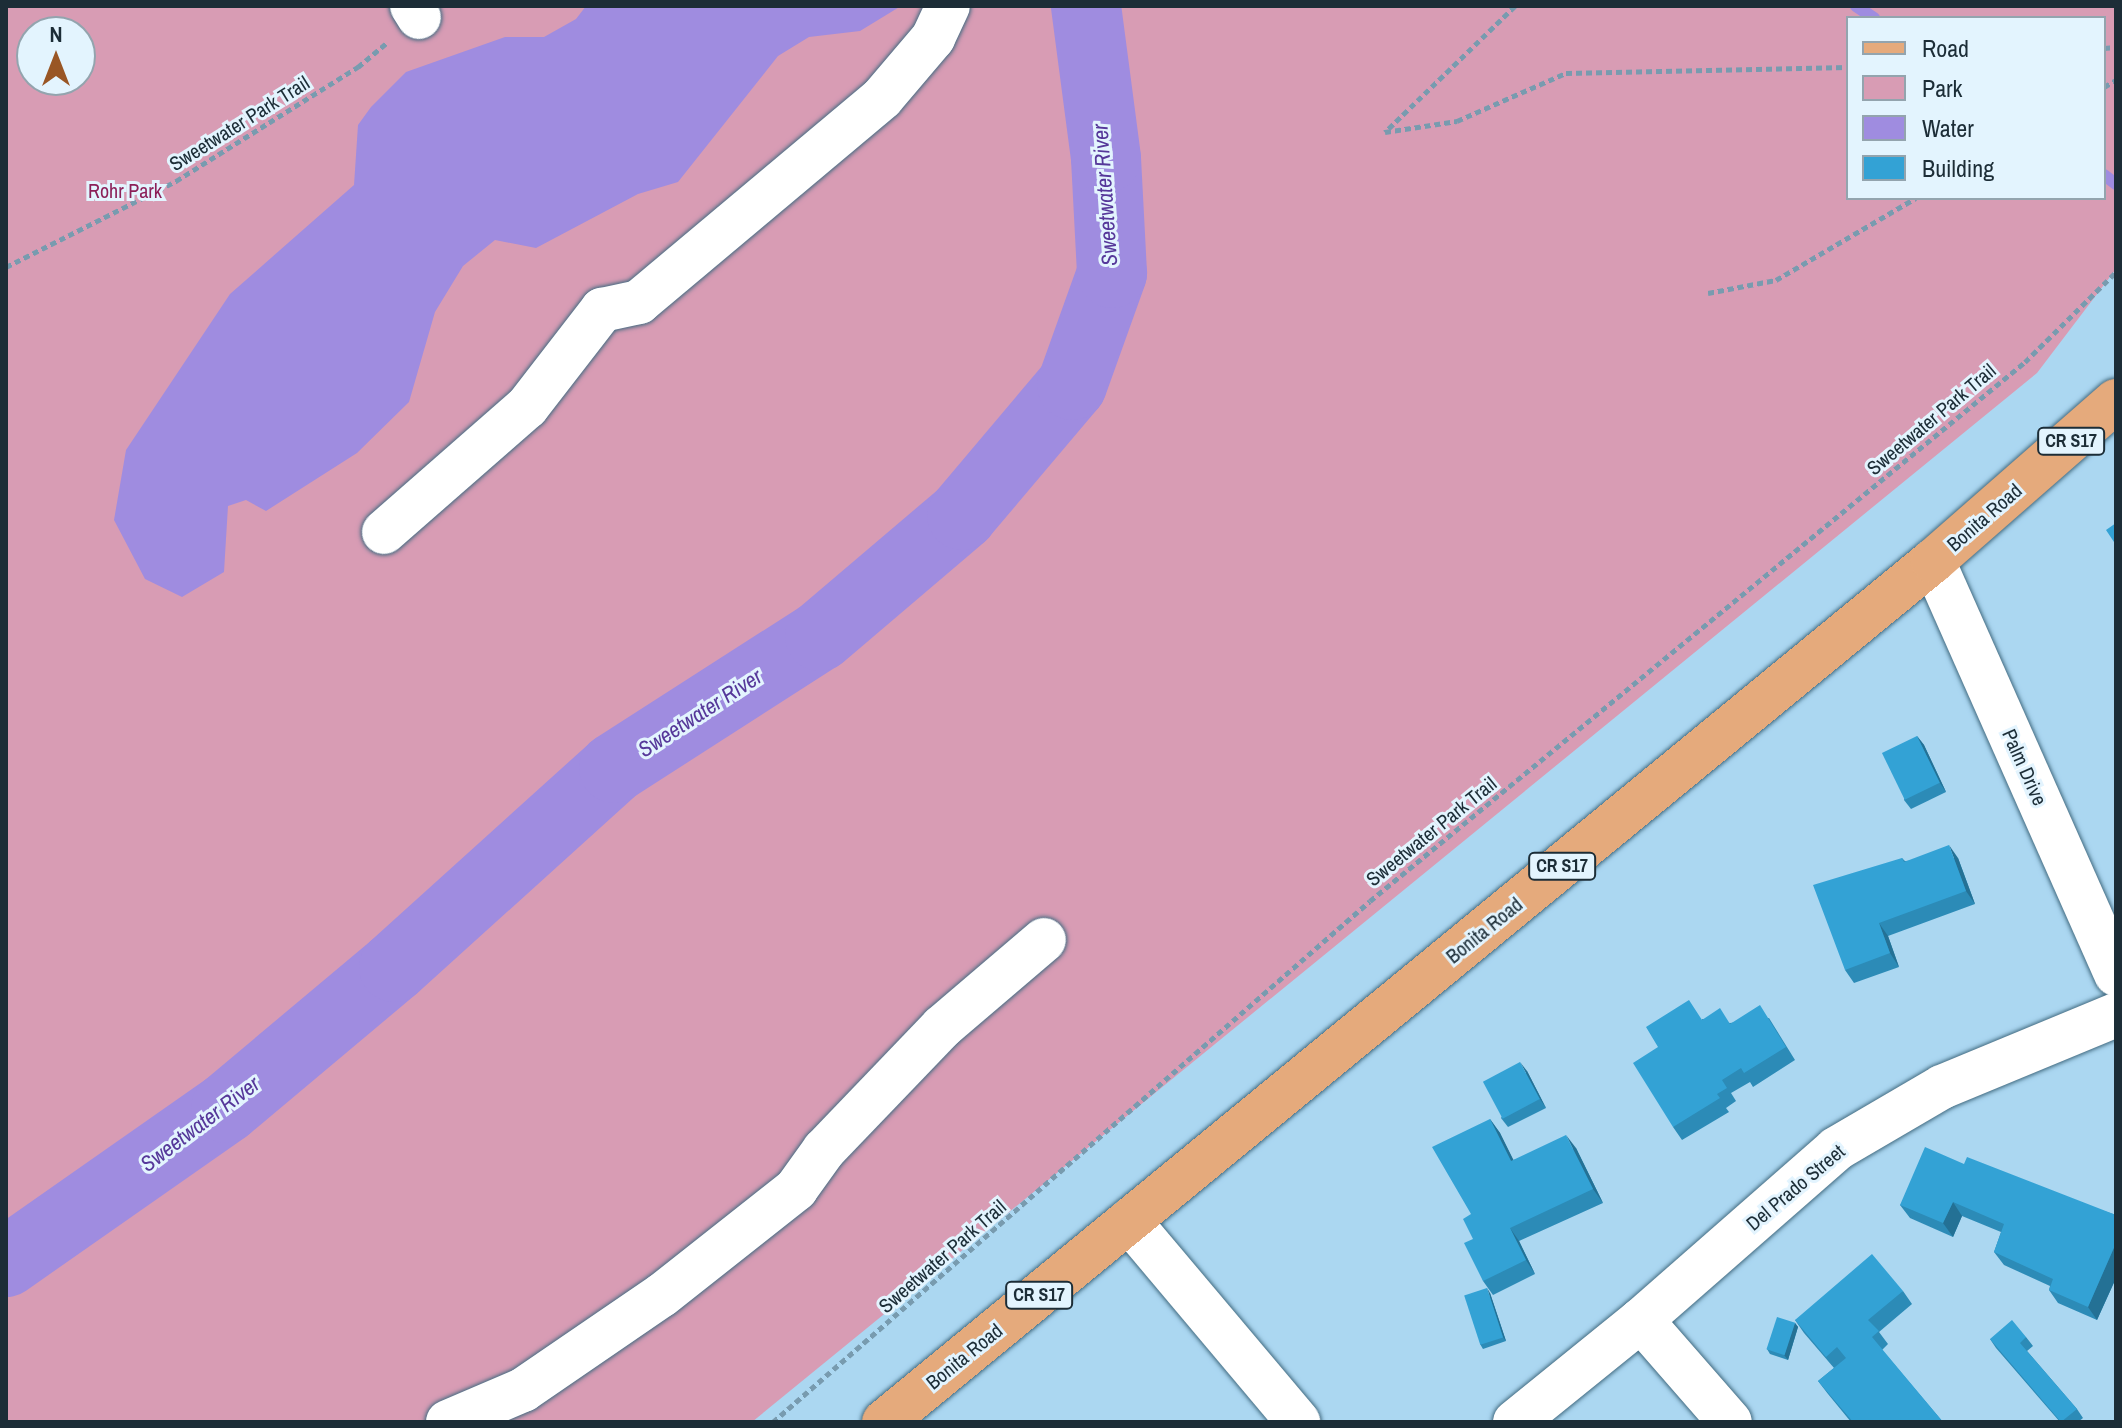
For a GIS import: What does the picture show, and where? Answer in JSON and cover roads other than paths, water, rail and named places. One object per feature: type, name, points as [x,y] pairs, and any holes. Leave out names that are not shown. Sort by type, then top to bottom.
[{"type":"main road","name":"Bonita Road","points":[[888,1421],[1933,561],[2116,401]]},
{"type":"street","points":[[384,532],[527,407],[602,310],[639,302],[882,98],[933,38],[948,6]]},
{"type":"street","name":"Palm Drive","points":[[1933,561],[2116,974]]},
{"type":"street","points":[[448,1422],[523,1390],[662,1295],[796,1189],[824,1150],[942,1027],[1044,940]]},
{"type":"street","name":"Del Prado Street","points":[[1515,1422],[1641,1320],[1836,1149],[1942,1087],[2116,1015]]},
{"type":"street","points":[[1129,1221],[1298,1422]]},
{"type":"street","points":[[1641,1320],[1730,1422]]},
{"type":"water","points":[[586,6],[901,6],[860,31],[809,37],[778,56],[678,182],[638,194],[536,248],[495,240],[463,266],[435,312],[409,402],[357,453],[266,511],[246,500],[228,506],[224,572],[182,597],[145,579],[114,520],[126,450],[230,294],[354,185],[358,125],[371,107],[406,72],[505,37],[544,37],[576,19]]},
{"type":"waterway","name":"Sweetwater River","points":[[6,1262],[226,1108],[394,967],[614,768],[820,636],[962,515],[1072,385],[1112,273],[1106,158],[1086,6]]},
{"type":"waterway","points":[[1856,6],[1871,16]]},
{"type":"waterway","points":[[2106,176],[2116,184]]},
{"type":"park label","name":"Rohr Park","points":[[125,190]]}]
